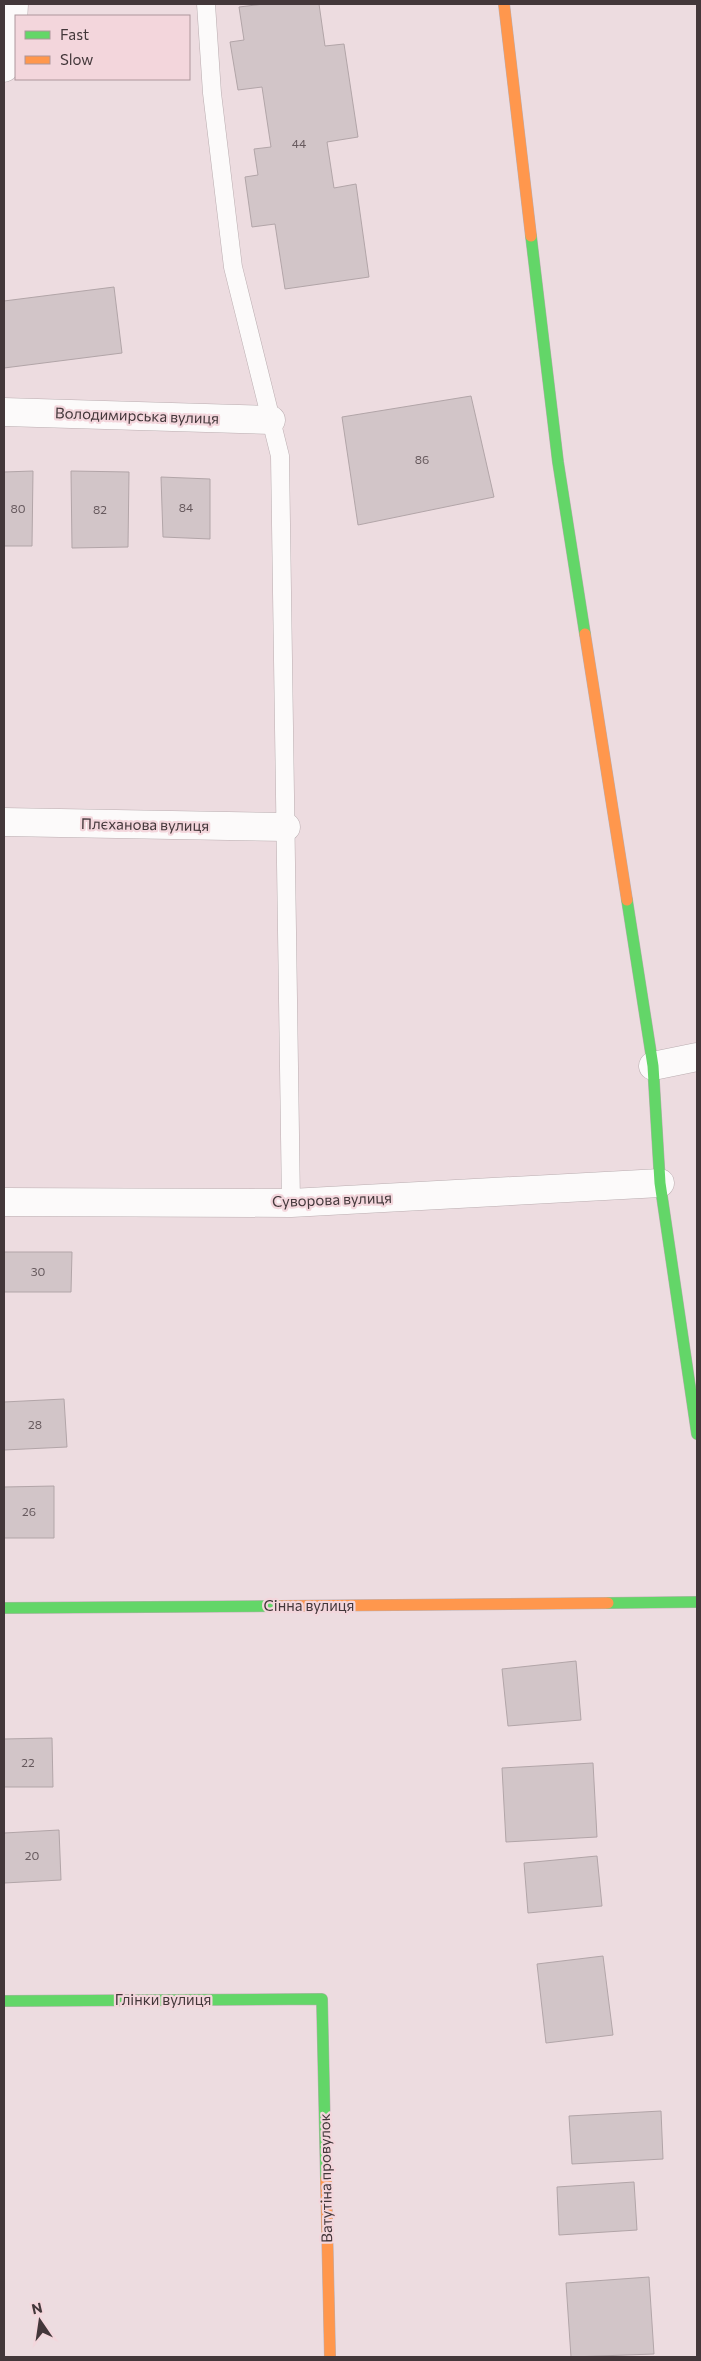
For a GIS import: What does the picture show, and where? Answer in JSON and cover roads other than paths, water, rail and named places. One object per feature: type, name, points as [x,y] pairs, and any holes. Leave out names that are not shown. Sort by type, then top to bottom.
[{"type":"street","points":[[504,4],[558,462],[653,1066],[660,1183],[692,1372],[697,1434]]},
{"type":"street","points":[[4,68],[10,16]]},
{"type":"street","name":"Володимирська вулиця","points":[[4,412],[271,420]]},
{"type":"street","name":"Плєханова вулиця","points":[[4,822],[286,827]]},
{"type":"street","points":[[653,1066],[697,1057]]},
{"type":"street","name":"Суворова вулиця","points":[[4,1202],[291,1203],[660,1183]]},
{"type":"street","name":"Сінна вулиця","points":[[4,1608],[697,1602]]},
{"type":"street","name":"Глінки вулиця","points":[[4,2002],[322,2000]]},
{"type":"street","name":"Ватутіна провулок","points":[[322,2000],[330,2357]]},
{"type":"lane","points":[[206,4],[212,93],[233,267],[280,456],[291,1203]]}]
